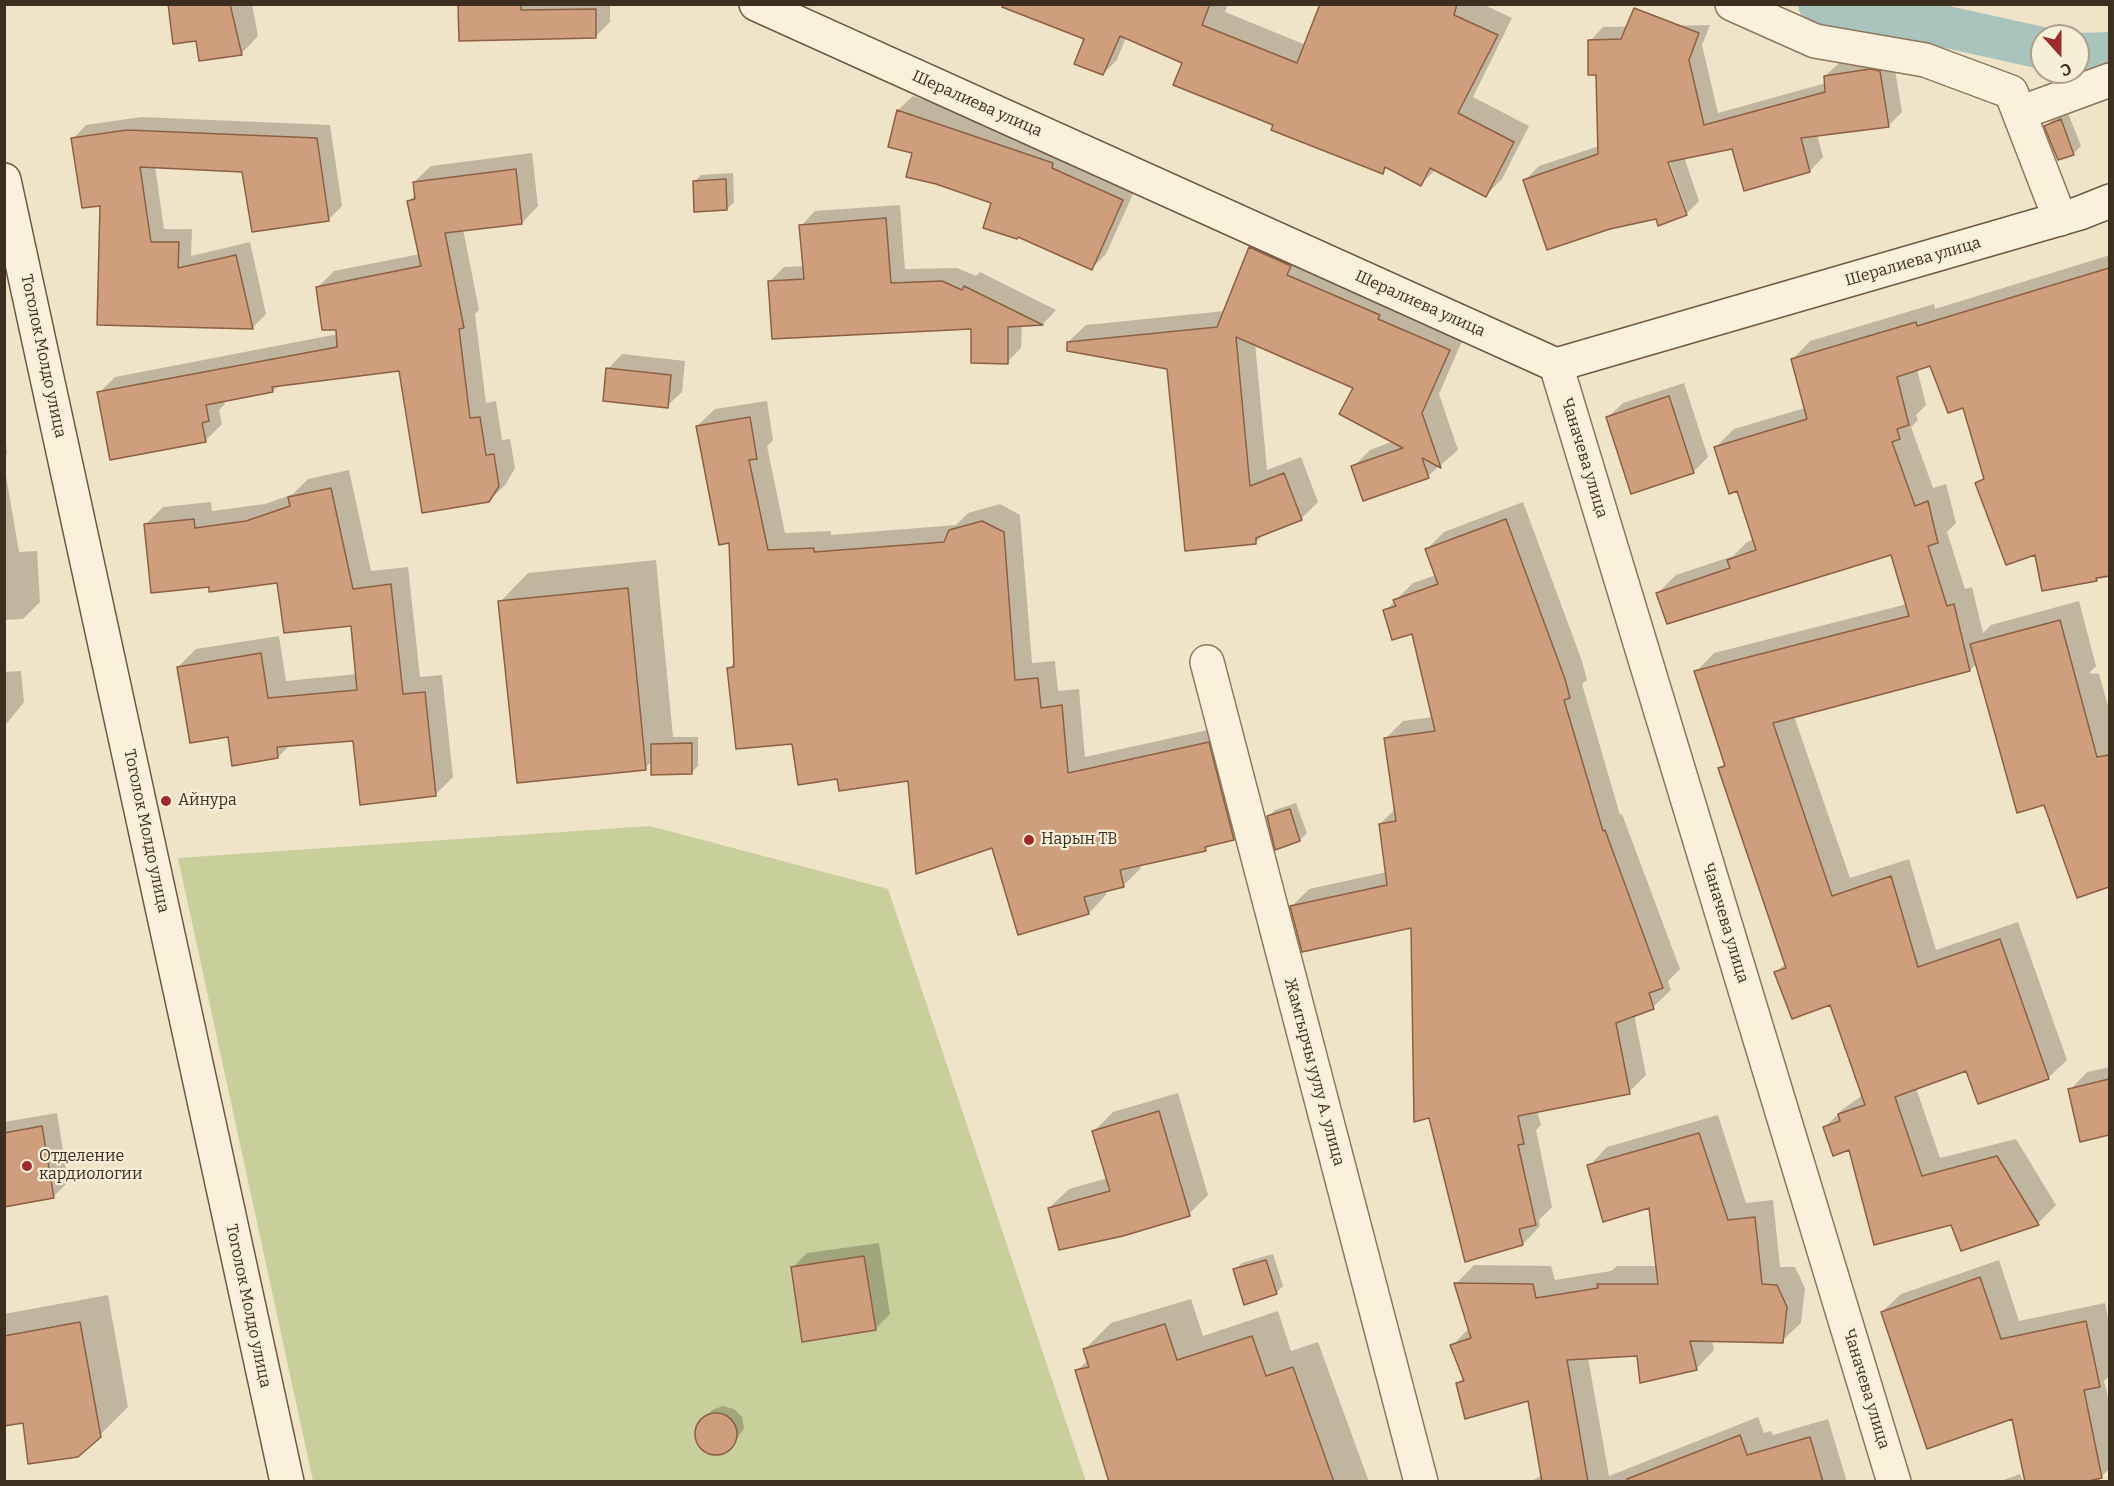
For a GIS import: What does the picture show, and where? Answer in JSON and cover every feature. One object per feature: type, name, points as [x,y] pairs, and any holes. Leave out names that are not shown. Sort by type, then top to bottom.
[{"type":"street","name":"Шералиева улица","points":[[756,4],[1556,365],[2060,219],[2109,201]]},
{"type":"street","points":[[1732,4],[1815,42],[1925,60],[2012,92],[2060,219]]},
{"type":"street","points":[[2020,114],[2109,80]]},
{"type":"street","name":"Тоголок Молдо улица","points":[[4,180],[286,1482]]},
{"type":"street","name":"Чаначева улица","points":[[1556,365],[1894,1482]]},
{"type":"street","name":"Жамгырчы уулу А. улица","points":[[1207,662],[1421,1482]]},
{"type":"green space","points":[[650,826],[888,889],[1086,1481],[313,1481],[178,858]]},
{"type":"building","points":[[168,4],[230,4],[242,55],[199,61],[196,41],[173,44]]},
{"type":"building","points":[[458,4],[521,4],[521,10],[596,9],[596,38],[459,41]]},
{"type":"building","points":[[1003,4],[1210,4],[1202,25],[1297,63],[1320,4],[1457,4],[1454,15],[1498,35],[1458,113],[1514,142],[1486,197],[1430,168],[1421,186],[1385,167],[1383,174],[1271,130],[1273,125],[1173,85],[1182,63],[1120,36],[1103,75],[1074,64],[1084,39],[1002,7]]},
{"type":"building","points":[[1634,8],[1699,33],[1689,60],[1704,125],[1825,92],[1824,76],[1870,69],[1880,71],[1889,127],[1801,138],[1810,172],[1744,191],[1732,149],[1668,162],[1687,215],[1658,226],[1656,219],[1610,229],[1547,250],[1523,180],[1598,154],[1596,75],[1588,75],[1588,40],[1621,39]]},
{"type":"building","points":[[897,110],[1053,163],[1052,168],[1123,200],[1092,270],[1018,237],[1017,239],[983,228],[991,203],[936,184],[906,177],[912,153],[888,147]]},
{"type":"building","points":[[2061,119],[2074,155],[2058,160],[2044,126]]},
{"type":"building","points":[[127,130],[317,138],[329,221],[252,232],[242,172],[140,167],[151,242],[179,242],[178,268],[236,255],[253,329],[97,325],[100,206],[82,208],[71,138]]},
{"type":"building","points":[[516,169],[522,224],[445,233],[464,328],[459,329],[470,418],[480,417],[486,455],[494,454],[499,486],[489,502],[422,513],[399,371],[272,387],[273,392],[206,405],[209,421],[202,423],[206,442],[110,460],[97,392],[337,347],[336,330],[322,330],[316,287],[421,266],[407,201],[415,199],[413,182]]},
{"type":"building","points":[[726,179],[727,210],[694,212],[693,181]]},
{"type":"building","points":[[886,218],[891,283],[942,281],[962,290],[964,286],[1043,325],[1008,327],[1008,364],[971,363],[971,329],[772,339],[768,281],[804,279],[799,225]]},
{"type":"building","points":[[1249,247],[1291,266],[1287,275],[1380,315],[1378,319],[1450,350],[1422,413],[1441,468],[1422,458],[1429,478],[1363,501],[1351,466],[1403,448],[1339,414],[1353,388],[1236,337],[1250,486],[1284,473],[1302,520],[1256,538],[1256,544],[1185,551],[1167,369],[1067,351],[1067,342],[1217,327]]},
{"type":"building","points":[[2109,268],[2109,576],[2096,578],[2097,581],[2042,591],[2035,555],[2006,565],[1975,483],[1984,479],[1963,408],[1948,413],[1930,366],[1897,377],[1909,425],[1897,429],[1900,439],[1892,442],[1915,506],[1928,501],[1938,543],[1928,546],[1947,606],[1954,604],[1970,671],[1773,723],[1832,896],[1891,876],[1918,967],[2000,939],[2049,1079],[1978,1104],[1966,1071],[1895,1097],[1922,1176],[1997,1156],[2039,1225],[1961,1251],[1951,1225],[1874,1245],[1849,1150],[1833,1156],[1823,1127],[1840,1121],[1838,1114],[1865,1105],[1830,1005],[1792,1019],[1774,972],[1786,968],[1718,768],[1725,766],[1694,671],[1909,616],[1891,555],[1667,624],[1656,593],[1730,568],[1727,560],[1756,550],[1737,491],[1729,494],[1714,447],[1807,419],[1791,359],[1916,322],[1917,326]]},
{"type":"building","points":[[606,368],[671,375],[668,408],[603,401]]},
{"type":"building","points":[[1669,396],[1694,473],[1631,494],[1606,417]]},
{"type":"building","points":[[750,417],[757,459],[749,460],[768,550],[814,548],[814,552],[944,542],[949,530],[982,521],[1004,532],[1015,680],[1038,678],[1041,708],[1062,705],[1068,773],[1209,742],[1234,840],[1205,847],[1206,851],[1120,870],[1124,887],[1084,897],[1089,914],[1018,935],[992,848],[916,874],[908,781],[839,791],[837,779],[798,785],[792,744],[736,749],[727,668],[734,667],[729,543],[719,545],[696,426]]},
{"type":"building","points":[[331,488],[353,589],[391,584],[403,694],[425,692],[436,796],[360,805],[353,741],[277,747],[278,758],[232,766],[228,737],[190,743],[177,667],[261,653],[268,698],[357,690],[351,626],[284,633],[277,583],[209,592],[209,587],[151,593],[144,524],[194,519],[195,528],[246,521],[290,506],[288,497]]},
{"type":"building","points":[[1506,519],[1565,679],[1570,698],[1564,700],[1603,831],[1605,830],[1663,988],[1649,993],[1654,1009],[1616,1023],[1630,1094],[1518,1116],[1524,1144],[1518,1145],[1536,1225],[1519,1229],[1523,1245],[1465,1262],[1429,1118],[1414,1122],[1411,928],[1302,952],[1290,906],[1387,885],[1379,824],[1396,821],[1384,738],[1435,731],[1412,634],[1392,640],[1383,610],[1396,606],[1393,600],[1438,584],[1425,549]]},
{"type":"building","points":[[628,588],[646,770],[517,783],[498,601]]},
{"type":"building","points":[[2060,620],[2097,757],[2109,755],[2109,887],[2077,898],[2044,805],[2017,813],[1970,644]]},
{"type":"building","points":[[692,743],[692,774],[651,775],[651,744]]},
{"type":"building","points":[[1290,809],[1300,841],[1275,850],[1267,816]]},
{"type":"building","points":[[2109,1079],[2109,1135],[2080,1142],[2068,1089]]},
{"type":"building","points":[[1159,1111],[1190,1216],[1123,1236],[1059,1250],[1048,1208],[1110,1191],[1092,1131]]},
{"type":"building","name":"Отделение кардиологии","points":[[42,1126],[54,1198],[4,1207],[4,1133]]},
{"type":"building","points":[[1699,1133],[1728,1220],[1755,1217],[1762,1284],[1777,1285],[1787,1307],[1783,1343],[1690,1341],[1697,1370],[1640,1383],[1637,1356],[1567,1360],[1588,1482],[1542,1482],[1528,1401],[1465,1419],[1456,1383],[1464,1381],[1450,1345],[1471,1338],[1454,1283],[1533,1284],[1536,1298],[1598,1288],[1597,1284],[1658,1284],[1649,1208],[1603,1222],[1587,1165]]},
{"type":"building","points":[[864,1256],[876,1330],[802,1342],[791,1267]]},
{"type":"building","points":[[1266,1260],[1277,1294],[1244,1305],[1233,1269]]},
{"type":"building","points":[[1980,1277],[2001,1339],[2086,1321],[2100,1387],[2084,1390],[2102,1478],[2084,1482],[2025,1482],[2012,1419],[1927,1449],[1881,1312]]},
{"type":"building","points":[[80,1322],[101,1437],[78,1457],[28,1464],[23,1423],[4,1426],[4,1336]]},
{"type":"building","points":[[1165,1324],[1177,1360],[1252,1336],[1266,1376],[1293,1367],[1334,1482],[1109,1482],[1075,1370],[1089,1367],[1083,1349]]},
{"type":"building","points":[[716,1413],[724,1414],[731,1419],[736,1426],[736,1442],[731,1449],[724,1454],[716,1455],[708,1454],[701,1449],[696,1442],[695,1434],[696,1426],[701,1419],[708,1414]]},
{"type":"building","points":[[1740,1435],[1747,1455],[1810,1437],[1823,1482],[1628,1482],[1627,1479]]},
{"type":"waterway","points":[[1819,4],[1843,18],[1947,27],[2030,45]]},
{"type":"waterway","points":[[2090,54],[2110,53]]},
{"type":"place","name":"Айнура","points":[[166,801]]},
{"type":"place","name":"Нарын ТВ","points":[[1029,840]]},
{"type":"place","name":"Отделение кардиологии","points":[[27,1166]]}]
